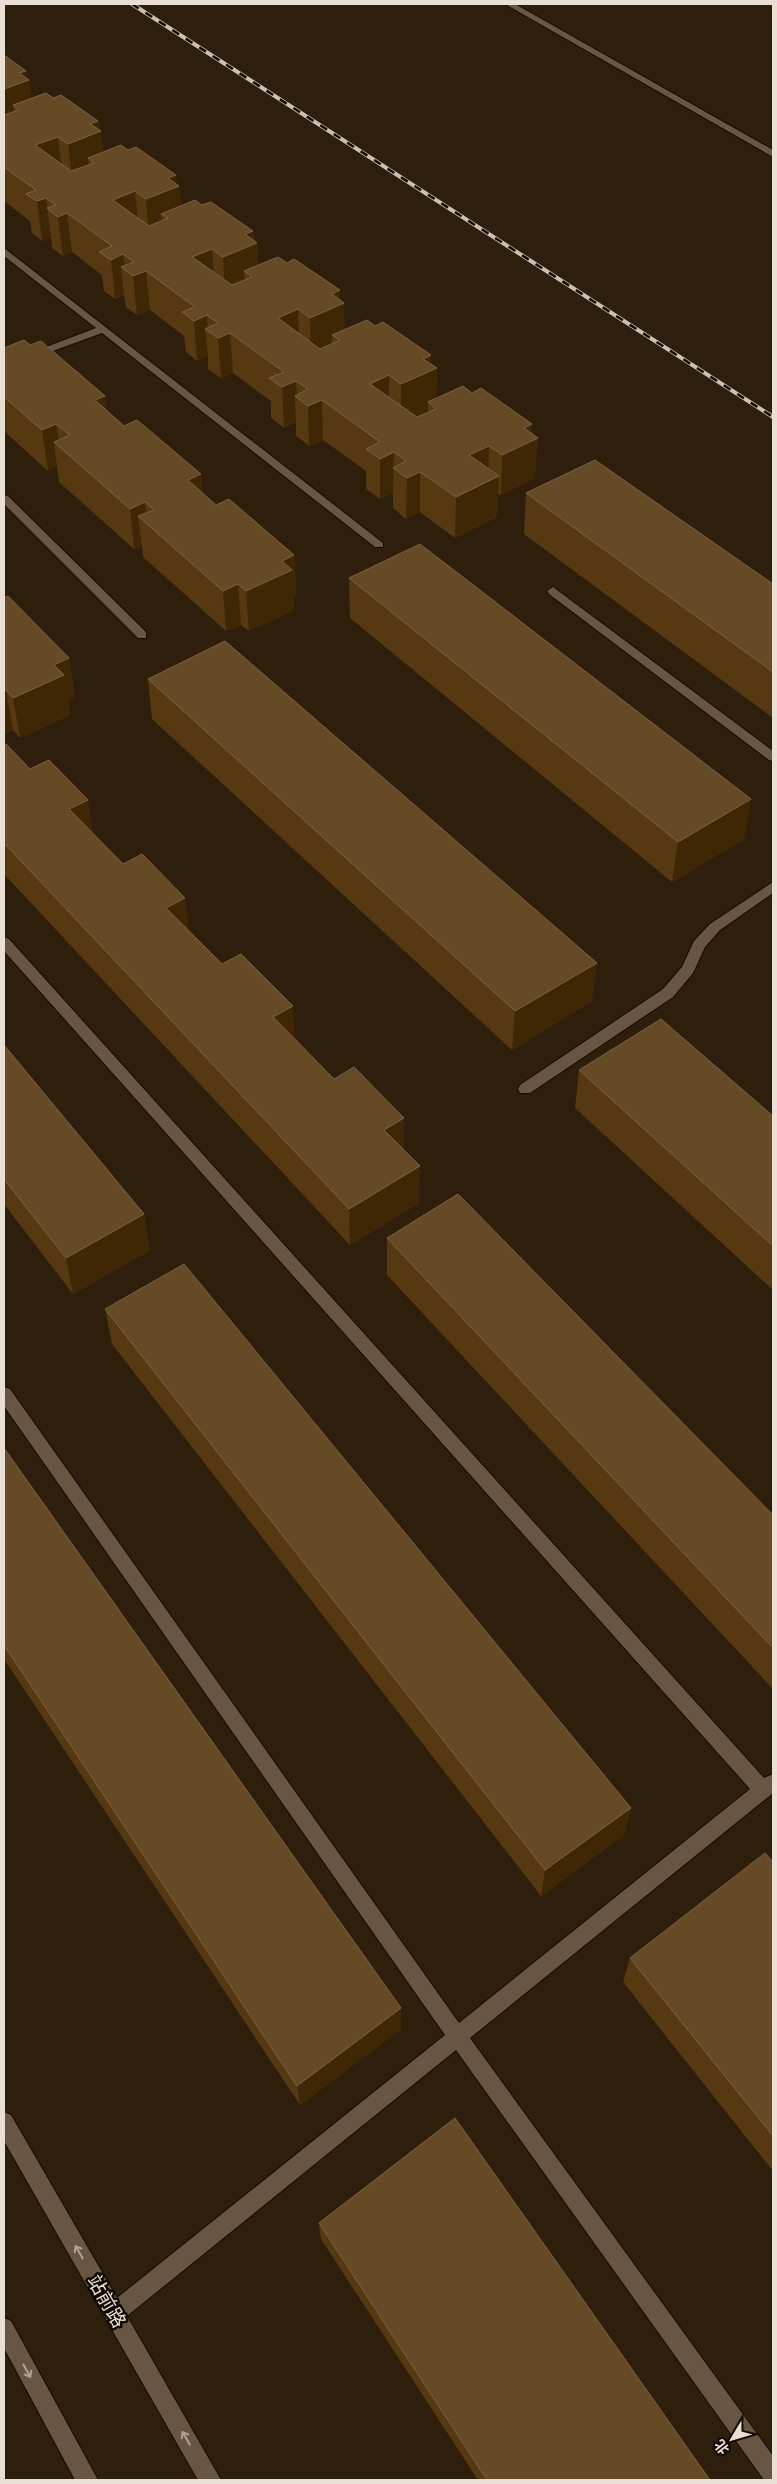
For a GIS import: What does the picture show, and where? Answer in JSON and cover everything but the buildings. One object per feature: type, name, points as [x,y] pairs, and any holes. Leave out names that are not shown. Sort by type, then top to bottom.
[{"type":"street","points":[[509,4],[773,154]]},
{"type":"street","points":[[4,251],[379,545]]},
{"type":"street","points":[[4,366],[104,329]]},
{"type":"street","points":[[4,498],[142,635]]},
{"type":"street","points":[[553,591],[773,756]]},
{"type":"street","points":[[525,1089],[668,993],[688,969],[698,944],[715,927],[773,888]]},
{"type":"street","points":[[4,942],[768,1786],[114,2314]]},
{"type":"street","points":[[4,1394],[457,2036],[773,2474]]},
{"type":"street","name":"站前路","points":[[4,2122],[210,2480]]},
{"type":"street","points":[[4,2328],[87,2480]]},
{"type":"railway","points":[[132,4],[773,417]]}]
